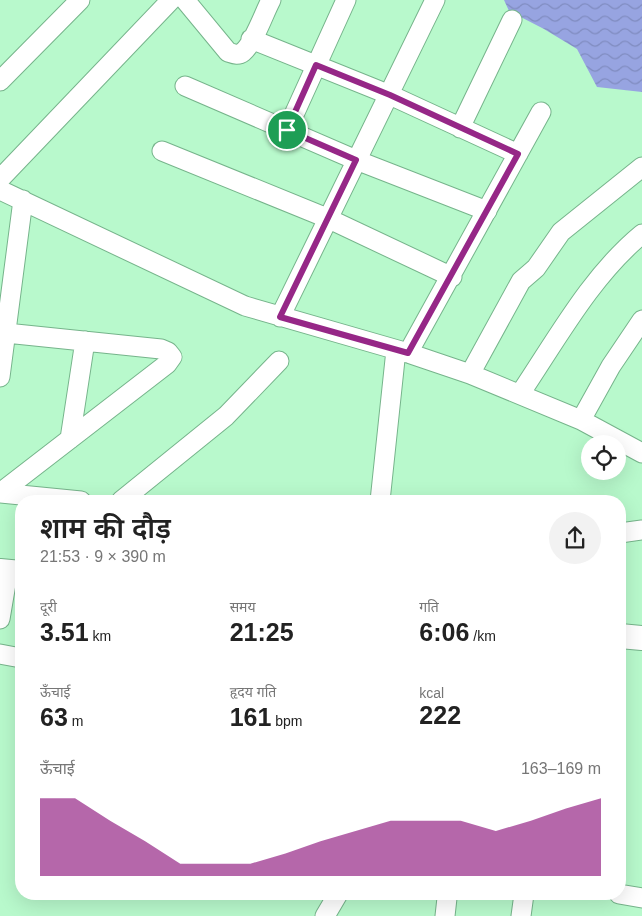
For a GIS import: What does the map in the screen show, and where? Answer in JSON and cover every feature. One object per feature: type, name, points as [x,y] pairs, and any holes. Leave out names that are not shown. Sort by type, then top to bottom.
[{"type":"main road","points":[[626,637],[642,638]]},
{"type":"street","points":[[0,81],[80,0]]},
{"type":"street","points":[[0,179],[171,0]]},
{"type":"street","points":[[185,0],[228,52],[236,55],[242,53],[252,39],[271,0]]},
{"type":"street","points":[[287,130],[346,0]]},
{"type":"street","points":[[280,317],[435,0]]},
{"type":"street","points":[[460,128],[512,20]]},
{"type":"street","points":[[252,39],[390,95],[518,154]]},
{"type":"street","points":[[185,86],[356,160],[488,211]]},
{"type":"street","points":[[381,495],[402,351],[452,277],[542,112]]},
{"type":"street","points":[[162,151],[327,218],[452,277]]},
{"type":"street","points":[[470,374],[521,281],[536,268],[561,232],[642,168]]},
{"type":"street","points":[[0,190],[244,306],[402,351],[470,374],[581,420],[642,453]]},
{"type":"street","points":[[0,377],[1,354],[6,333],[23,200]]},
{"type":"street","points":[[520,394],[596,282],[628,246],[642,234]]},
{"type":"street","points":[[581,420],[611,366],[642,320]]},
{"type":"street","points":[[0,493],[167,364],[172,357],[168,352],[161,349],[6,333]]},
{"type":"street","points":[[70,439],[85,341]]},
{"type":"street","points":[[128,495],[226,416],[279,361]]},
{"type":"street","points":[[0,493],[20,495]]},
{"type":"street","points":[[626,532],[642,530]]},
{"type":"street","points":[[0,619],[10,572]]},
{"type":"street","points":[[0,654],[15,657]]},
{"type":"street","points":[[626,895],[642,898]]},
{"type":"street","points":[[325,916],[334,900]]},
{"type":"street","points":[[521,916],[523,900]]},
{"type":"water","points":[[504,0],[642,0],[642,92],[597,87],[577,49],[509,11]]},
{"type":"route","points":[[316,65],[390,95],[518,154],[452,277],[408,353],[280,317],[356,160],[287,130],[316,65]]}]
